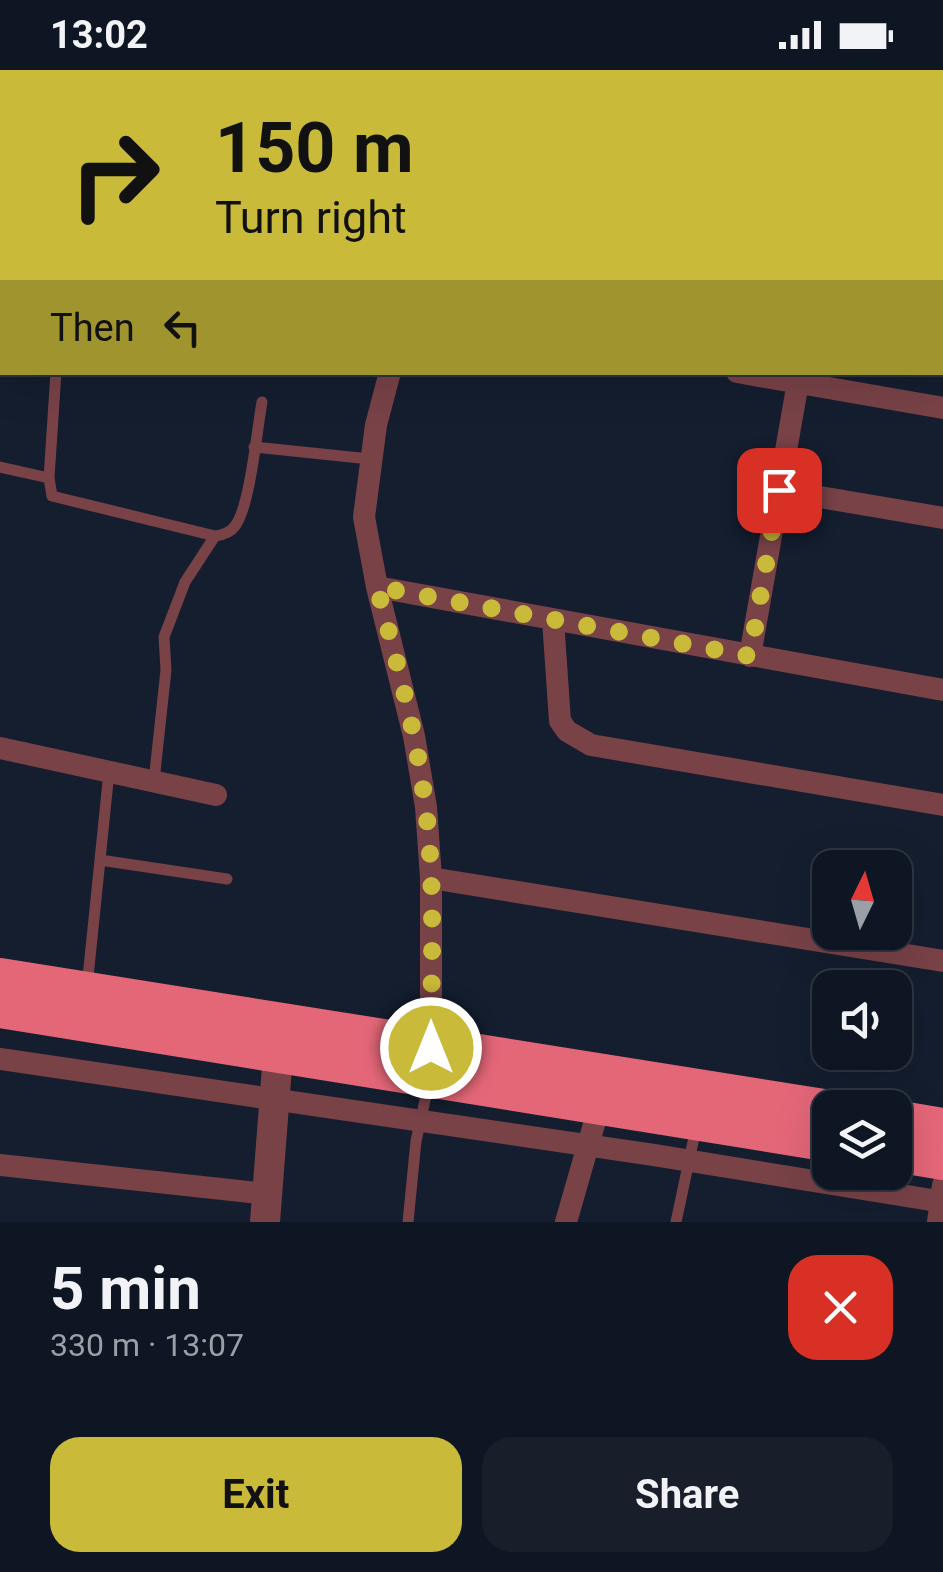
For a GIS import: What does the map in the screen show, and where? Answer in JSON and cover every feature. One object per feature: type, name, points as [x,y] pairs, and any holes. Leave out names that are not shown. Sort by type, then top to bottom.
[{"type":"highway","points":[[0,978],[87,992],[150,1018],[278,1054],[430,1063],[600,1107],[812,1139]]},
{"type":"highway","points":[[0,1008],[150,1018],[430,1063],[812,1108]]},
{"type":"highway","points":[[912,1123],[943,1128]]},
{"type":"highway","points":[[912,1155],[943,1160]]},
{"type":"street","points":[[389,375],[370,459],[364,517],[414,736],[426,807],[431,878],[430,1063]]},
{"type":"street","points":[[755,375],[943,408]]},
{"type":"street","points":[[750,656],[798,382]]},
{"type":"street","points":[[779,490],[943,518]]},
{"type":"street","points":[[377,587],[943,690]]},
{"type":"street","points":[[553,620],[560,720],[578,740],[943,805]]},
{"type":"street","points":[[0,748],[216,795]]},
{"type":"street","points":[[431,878],[943,962]]},
{"type":"street","points":[[0,1166],[266,1208],[278,1054]]},
{"type":"street","points":[[0,1059],[689,1161],[941,1203]]},
{"type":"street","points":[[566,1222],[600,1107]]},
{"type":"lane","points":[[56,375],[49,478],[56,499],[215,536],[224,535],[236,525],[244,504],[262,402]]},
{"type":"lane","points":[[254,447],[370,459]]},
{"type":"lane","points":[[0,467],[49,478]]},
{"type":"lane","points":[[154,781],[166,670],[164,637],[185,582],[215,536]]},
{"type":"lane","points":[[87,992],[109,772]]},
{"type":"lane","points":[[100,860],[228,879]]},
{"type":"lane","points":[[408,1222],[430,1063]]},
{"type":"lane","points":[[676,1222],[698,1121]]},
{"type":"route","points":[[431,1048],[431,878],[426,807],[414,736],[377,587],[750,656],[779,490]]}]
